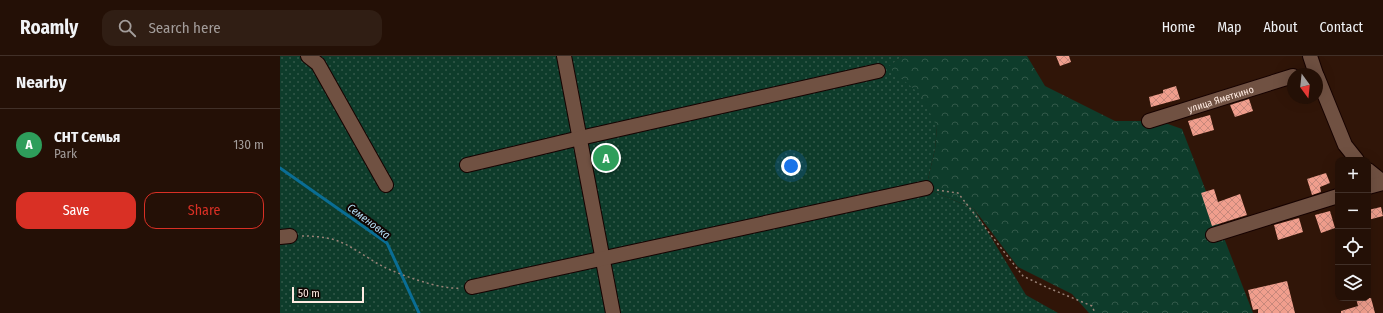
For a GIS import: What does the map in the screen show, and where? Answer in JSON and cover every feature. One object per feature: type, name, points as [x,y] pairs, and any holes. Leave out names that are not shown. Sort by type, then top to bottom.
[{"type":"street","points":[[308,56],[318,64],[386,185]]},
{"type":"street","points":[[564,56],[613,313]]},
{"type":"street","points":[[467,165],[878,71]]},
{"type":"street","name":"улица Яметкино","points":[[1149,121],[1287,78]]},
{"type":"street","points":[[1323,91],[1345,145],[1355,157]]},
{"type":"street","points":[[1371,173],[1383,183]]},
{"type":"street","points":[[1371,186],[1383,183]]},
{"type":"street","points":[[472,287],[926,188]]},
{"type":"street","points":[[1213,235],[1335,197]]},
{"type":"path","points":[[926,188],[958,193],[1023,276],[1092,306],[1095,313]]},
{"type":"path","points":[[285,237],[317,236],[338,241],[384,267],[424,282],[454,289],[472,287]]},
{"type":"green space","points":[[280,56],[902,56],[888,67],[921,95],[937,127],[935,149],[926,188],[974,209],[1026,295],[1058,313],[280,313]]},
{"type":"green space","points":[[902,56],[1027,56],[1045,86],[1115,121],[1149,121],[1168,124],[1182,129],[1253,313],[1089,313],[1072,294],[1018,267],[974,209],[926,188],[935,149],[937,127],[887,67]]},
{"type":"building","points":[[1056,56],[1069,56],[1071,62],[1060,66]]},
{"type":"building","points":[[1176,86],[1180,99],[1151,107],[1149,97],[1163,93],[1163,90]]},
{"type":"building","points":[[1249,99],[1253,111],[1235,117],[1230,105]]},
{"type":"building","points":[[1210,115],[1214,130],[1193,136],[1188,121]]},
{"type":"building","points":[[1326,173],[1330,183],[1320,187],[1321,192],[1312,195],[1307,179]]},
{"type":"building","points":[[1214,189],[1218,202],[1240,194],[1247,215],[1212,226],[1201,193]]},
{"type":"building","points":[[1381,207],[1383,216],[1371,219],[1371,209]]},
{"type":"building","points":[[1330,211],[1335,228],[1321,233],[1315,215]]},
{"type":"building","points":[[1299,218],[1303,232],[1278,240],[1274,225]]},
{"type":"building","points":[[1287,281],[1295,313],[1258,313],[1258,309],[1253,310],[1248,290]]},
{"type":"building","points":[[1371,298],[1375,313],[1341,313],[1341,311],[1358,306],[1357,301],[1371,301]]},
{"type":"waterway","name":"Семеновка","points":[[280,168],[387,243],[419,313]]},
{"type":"place","name":"СНТ Семья","points":[[606,158]]}]
